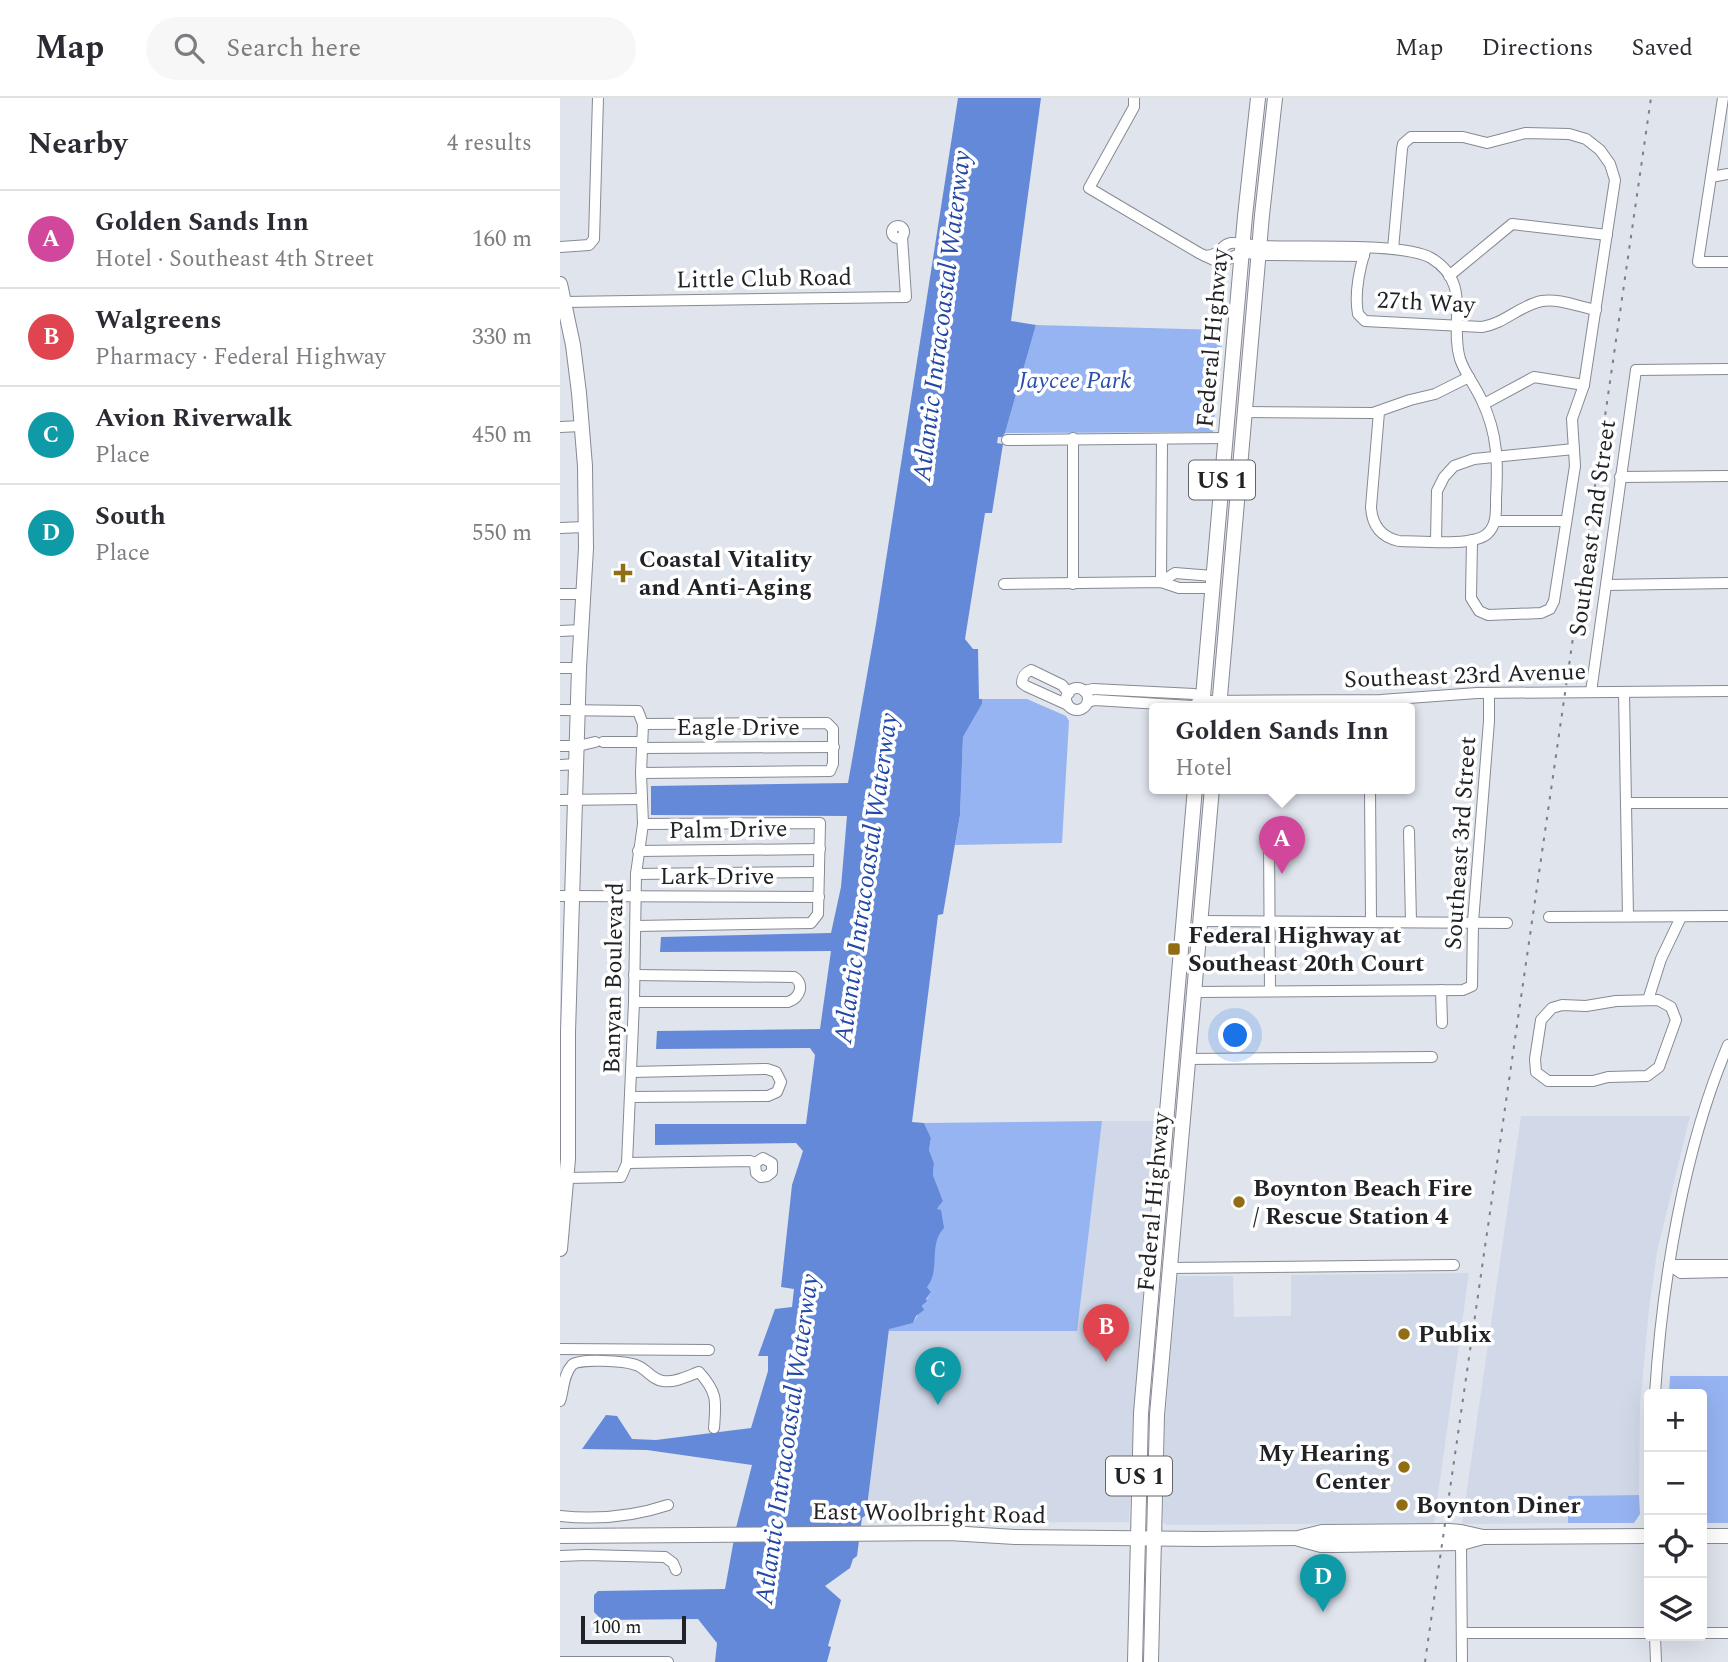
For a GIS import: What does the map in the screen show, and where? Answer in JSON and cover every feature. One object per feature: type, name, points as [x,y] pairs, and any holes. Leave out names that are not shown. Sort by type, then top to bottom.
[{"type":"main road","name":"Federal Highway","points":[[1203,703],[1258,98]]},
{"type":"main road","name":"Federal Highway","points":[[1219,703],[1275,98]]},
{"type":"main road","points":[[560,284],[575,362],[585,466],[584,594],[579,668],[582,710],[576,800],[567,860],[564,1032],[564,1159],[573,1178],[562,1196],[560,1250]]},
{"type":"main road","points":[[1235,340],[1238,351],[1234,396],[1244,412]]},
{"type":"main road","points":[[1228,411],[1235,418],[1237,426],[1233,474],[1238,489]]},
{"type":"main road","points":[[1213,582],[1220,581],[1228,601]]},
{"type":"main road","name":"Federal Highway","points":[[1135,1662],[1141,1423],[1194,794]]},
{"type":"main road","name":"Federal Highway","points":[[1151,1662],[1157,1415],[1211,794]]},
{"type":"main road","points":[[1190,841],[1194,859],[1190,909],[1200,929]]},
{"type":"main road","points":[[1184,925],[1200,929]]},
{"type":"main road","points":[[1156,1250],[1169,1274]]},
{"type":"main road","points":[[1154,1265],[1169,1274]]},
{"type":"main road","name":"East Woolbright Road","points":[[560,1536],[867,1533],[1298,1538],[1322,1532],[1461,1532],[1483,1537],[1644,1536]]},
{"type":"main road","points":[[1707,1536],[1728,1536]]},
{"type":"main road","name":"East Woolbright Road","points":[[1298,1538],[1321,1545],[1461,1543],[1483,1537]]},
{"type":"street","points":[[560,247],[589,245],[594,239],[598,98]]},
{"type":"street","points":[[1134,98],[1134,107],[1089,188],[1205,256],[1220,263],[1243,249],[1365,252],[1393,249],[1411,251],[1431,258],[1449,276],[1458,296],[1458,349],[1495,434],[1498,457],[1495,521],[1488,533],[1472,540],[1436,541],[1394,540],[1384,535],[1374,523],[1371,507],[1378,412]]},
{"type":"street","points":[[1723,98],[1698,262],[1728,262]]},
{"type":"street","points":[[1393,249],[1402,149],[1403,144],[1411,137],[1463,136],[1487,143],[1525,133],[1569,134],[1586,139],[1604,154],[1610,164],[1615,180],[1584,385],[1572,419],[1574,466],[1554,601],[1550,609],[1541,613],[1488,615],[1475,607],[1470,593],[1472,540]]},
{"type":"street","points":[[1711,177],[1728,174]]},
{"type":"street","points":[[1449,276],[1512,224],[1607,235]]},
{"type":"street","name":"Little Club Road","points":[[564,302],[906,297],[902,237]]},
{"type":"street","name":"27th Way","points":[[1365,252],[1357,309],[1361,318],[1370,322],[1493,326],[1543,301],[1596,310]]},
{"type":"street","name":"Southeast 2nd Street","points":[[1591,692],[1636,370],[1728,369]]},
{"type":"street","points":[[1244,412],[1378,412],[1435,394],[1469,377]]},
{"type":"street","points":[[1484,404],[1534,377],[1584,385]]},
{"type":"street","points":[[560,427],[581,426]]},
{"type":"street","points":[[1073,438],[1073,584]]},
{"type":"street","points":[[1007,440],[1226,438]]},
{"type":"street","points":[[1161,582],[1163,439]]},
{"type":"street","points":[[1436,541],[1437,496],[1444,477],[1454,466],[1464,461],[1574,449]]},
{"type":"street","points":[[1620,477],[1728,476]]},
{"type":"street","points":[[1495,521],[1566,521]]},
{"type":"street","points":[[560,528],[585,527]]},
{"type":"street","points":[[1004,584],[1161,582],[1175,572],[1213,582]]},
{"type":"street","points":[[1606,585],[1728,583]]},
{"type":"street","points":[[560,594],[584,594]]},
{"type":"street","points":[[560,631],[582,631]]},
{"type":"street","points":[[560,668],[579,668]]},
{"type":"street","points":[[1069,693],[1062,685],[1031,670],[1022,678],[1022,683],[1026,686],[1072,709],[1085,708],[1088,702],[1084,691]]},
{"type":"street","points":[[1068,705],[1066,699],[1069,693],[1078,688],[1084,691],[1093,689],[1194,694],[1202,703]]},
{"type":"street","name":"Southeast 23rd Avenue","points":[[1284,703],[1489,693],[1728,691]]},
{"type":"street","points":[[1624,692],[1628,916]]},
{"type":"street","name":"Southeast 3rd Street","points":[[1441,990],[1463,990],[1472,986],[1473,922],[1489,693]]},
{"type":"street","points":[[1088,702],[1149,703]]},
{"type":"street","points":[[560,710],[638,711],[643,724],[827,723],[833,729],[833,764],[830,772],[641,773]]},
{"type":"street","name":"Banyan Boulevard","points":[[626,1163],[632,1072],[636,874],[643,824],[643,724]]},
{"type":"street","name":"Eagle Drive","points":[[560,746],[599,742],[834,747]]},
{"type":"street","points":[[560,765],[577,765]]},
{"type":"street","points":[[1370,794],[1371,921]]},
{"type":"street","points":[[560,800],[642,799]]},
{"type":"street","points":[[1626,803],[1728,803]]},
{"type":"street","points":[[636,926],[811,923],[818,914],[820,823],[643,824]]},
{"type":"street","points":[[1409,831],[1411,922]]},
{"type":"street","points":[[1269,838],[1270,991]]},
{"type":"street","name":"Palm Drive","points":[[638,851],[820,849]]},
{"type":"street","points":[[636,874],[819,872]]},
{"type":"street","name":"Lark Drive","points":[[567,896],[819,897]]},
{"type":"street","points":[[1549,917],[1728,916]]},
{"type":"street","points":[[1648,1000],[1661,959],[1681,917]]},
{"type":"street","points":[[1200,929],[1271,923],[1371,921],[1507,923]]},
{"type":"street","points":[[634,975],[794,977],[801,988],[797,997],[788,1002],[634,1002]]},
{"type":"street","points":[[1194,992],[1441,990],[1442,1023]]},
{"type":"street","points":[[1648,1000],[1667,1003],[1674,1011],[1676,1020],[1659,1067],[1652,1074],[1593,1081],[1548,1081],[1539,1076],[1535,1065],[1541,1020],[1552,1008],[1562,1005],[1586,1006],[1648,1000]]},
{"type":"street","points":[[1655,1389],[1657,1351],[1669,1265],[1687,1177],[1700,1128],[1728,1045]]},
{"type":"street","points":[[1188,1059],[1432,1057]]},
{"type":"street","points":[[631,1097],[768,1096],[778,1092],[781,1082],[776,1072],[766,1069],[632,1072]]},
{"type":"street","points":[[573,1178],[621,1177],[626,1163],[755,1163]]},
{"type":"street","points":[[1169,1274],[1454,1265]]},
{"type":"street","points":[[1669,1265],[1728,1265]]},
{"type":"street","points":[[1669,1265],[1681,1273],[1728,1272]]},
{"type":"street","points":[[560,1349],[709,1350]]},
{"type":"street","points":[[560,1401],[561,1379],[576,1362],[638,1365],[655,1379],[665,1382],[699,1372],[712,1386],[716,1400],[714,1428]]},
{"type":"street","points":[[560,1516],[606,1518],[642,1513],[668,1505]]},
{"type":"street","points":[[1461,1543],[1462,1662]]},
{"type":"street","points":[[560,1556],[665,1557],[673,1563],[676,1570]]},
{"type":"street","points":[[1462,1633],[1644,1633]]},
{"type":"street","points":[[1707,1633],[1728,1633]]},
{"type":"street","points":[[1655,1641],[1656,1662]]},
{"type":"street","points":[[560,1662],[668,1662]]},
{"type":"shaded area","points":[[1521,1116],[1690,1116],[1657,1252],[1649,1309],[1640,1406],[1639,1495],[1568,1496],[1568,1523],[1462,1524]]},
{"type":"shaded area","points":[[1102,1121],[1157,1121],[1135,1394],[1129,1522],[867,1523],[889,1331],[1076,1331]]},
{"type":"shaded area","points":[[1469,1273],[1434,1523],[1167,1525],[1163,1522],[1165,1421],[1179,1276],[1233,1276],[1234,1317],[1291,1316],[1291,1275]]},
{"type":"green space","name":"Jaycee Park","points":[[1036,325],[1223,330],[1213,432],[1005,433]]},
{"type":"green space","points":[[982,699],[1027,699],[1066,716],[1069,721],[1062,843],[955,845],[960,815],[963,737],[982,704]]},
{"type":"green space","points":[[1102,1121],[1077,1331],[889,1331],[889,1328],[913,1323],[931,1292],[927,1287],[937,1235],[937,1209],[943,1201],[933,1175],[934,1163],[929,1150],[931,1138],[924,1123]]},
{"type":"green space","points":[[1670,1376],[1728,1376],[1728,1523],[1707,1523],[1707,1389],[1669,1389]]},
{"type":"green space","points":[[1639,1495],[1640,1514],[1634,1523],[1568,1523],[1568,1496]]},
{"type":"water","name":"Atlantic Intracoastal Waterway","points":[[958,98],[1041,98],[1011,321],[1036,325],[1005,433],[998,437],[997,443],[1003,444],[992,513],[985,513],[965,639],[973,649],[978,649],[979,699],[982,699],[982,704],[963,737],[960,815],[943,914],[938,915],[912,1122],[924,1123],[931,1138],[929,1150],[934,1163],[933,1175],[943,1201],[937,1209],[941,1210],[944,1228],[937,1242],[933,1273],[927,1287],[931,1292],[922,1306],[924,1310],[916,1316],[913,1323],[889,1329],[866,1515],[862,1518],[857,1556],[850,1568],[825,1586],[841,1600],[828,1646],[831,1647],[827,1662],[715,1662],[717,1643],[698,1619],[602,1620],[594,1612],[594,1595],[598,1591],[725,1589],[736,1528],[752,1465],[647,1450],[582,1449],[606,1415],[617,1416],[632,1439],[656,1440],[751,1428],[768,1371],[768,1356],[758,1356],[775,1309],[792,1307],[794,1289],[781,1287],[792,1185],[803,1151],[796,1143],[655,1145],[655,1124],[806,1124],[815,1055],[810,1048],[656,1049],[657,1031],[820,1029],[831,951],[660,952],[661,937],[831,933],[841,887],[847,816],[651,815],[651,786],[848,783],[876,624]]},
{"type":"railway","points":[[1425,1662],[1651,98]]},
{"type":"place","name":"Coastal Vitality and Anti-Aging","points":[[623,573]]},
{"type":"place","name":"Golden Sands Inn","points":[[1282,874]]},
{"type":"place","name":"Federal Highway at Southeast 20th Court","points":[[1174,949]]},
{"type":"place","name":"Boynton Beach Fire / Rescue Station 4","points":[[1239,1202]]},
{"type":"place","name":"Publix","points":[[1404,1334]]},
{"type":"place","name":"Walgreens","points":[[1106,1362]]},
{"type":"place","name":"Avion Riverwalk","points":[[938,1405]]},
{"type":"place","name":"My Hearing Center","points":[[1404,1467]]},
{"type":"place","name":"Boynton Diner","points":[[1402,1505]]},
{"type":"place","name":"South","points":[[1323,1612]]}]
